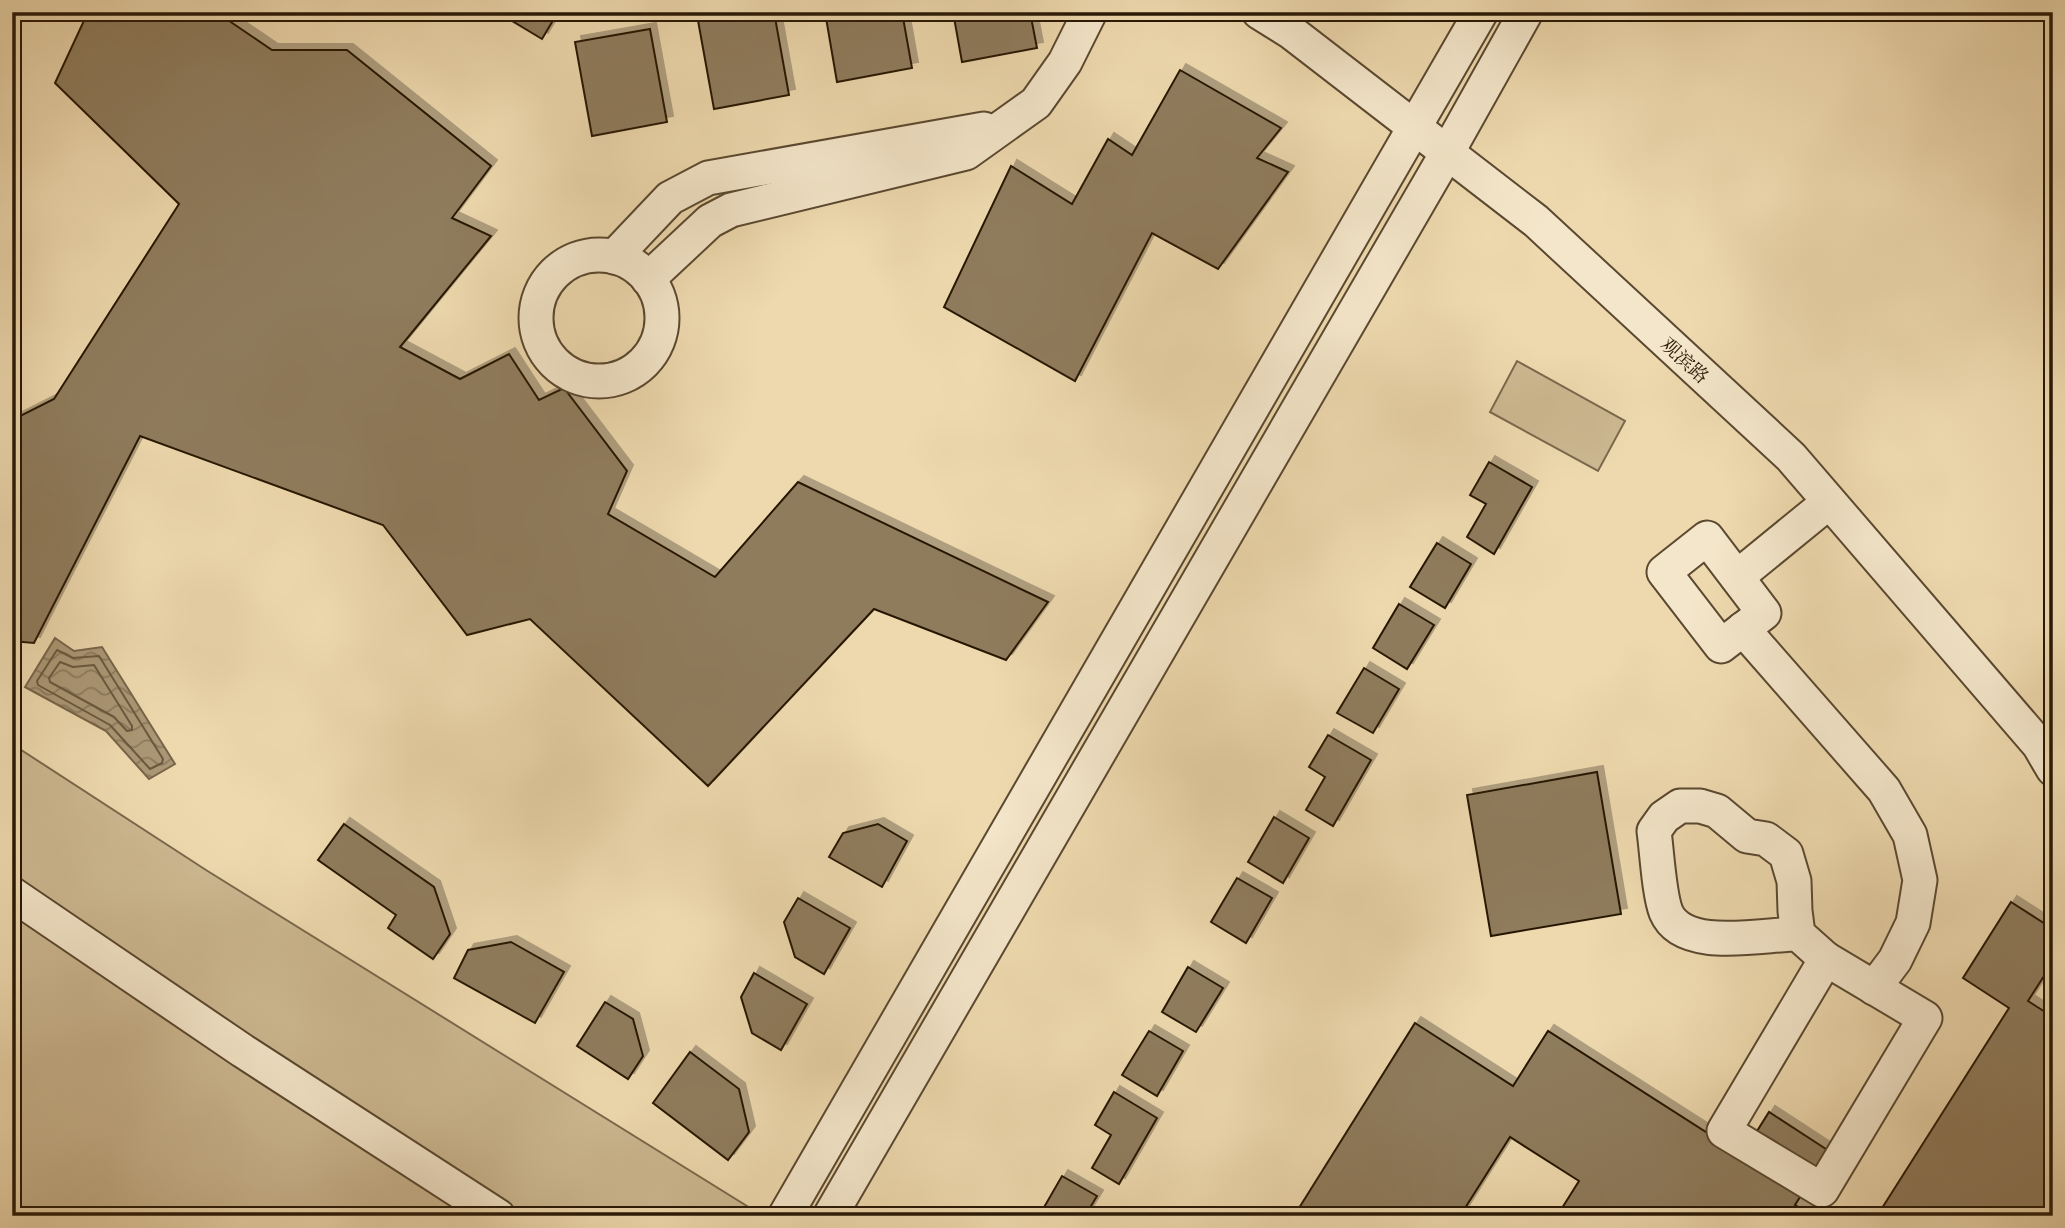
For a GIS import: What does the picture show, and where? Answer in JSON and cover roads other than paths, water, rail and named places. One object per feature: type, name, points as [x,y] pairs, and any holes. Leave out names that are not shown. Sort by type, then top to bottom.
[{"type":"street","points":[[648,279],[710,221],[731,210],[966,153],[1036,103],[1065,62],[1090,12]]},
{"type":"street","name":"观滨路","points":[[1259,12],[1291,32],[1536,221],[1791,457],[2039,746],[2053,769]]},
{"type":"street","points":[[785,1216],[1481,12]]},
{"type":"street","points":[[830,1216],[1447,153],[1526,12]]},
{"type":"street","points":[[614,257],[670,198],[708,178],[1010,122]]},
{"type":"street","points":[[593,255],[614,257],[633,265],[648,279],[657,296],[662,316],[659,336],[650,354],[637,369],[619,378],[600,382],[578,378],[559,368],[545,352],[537,332],[536,311],[542,290],[554,273],[572,261],[593,255]]},
{"type":"street","points":[[1737,577],[1829,502]]},
{"type":"street","points":[[1707,538],[1737,577],[1764,613],[1721,646],[1664,572],[1707,538]]},
{"type":"street","points":[[1743,629],[1884,790],[1910,835],[1920,880],[1913,923],[1895,960],[1874,988]]},
{"type":"street","points":[[1798,934],[1719,940],[1695,936],[1674,926],[1666,911],[1654,831],[1664,817],[1680,806],[1700,806],[1717,811],[1747,836],[1766,839],[1786,854],[1794,881],[1798,934],[1826,959],[1925,1018],[1822,1190],[1724,1131],[1826,959]]},
{"type":"street","points":[[12,894],[243,1051],[498,1216]]},
{"type":"water","points":[[55,638],[74,651],[102,647],[175,764],[149,779],[106,731],[25,687]]}]
